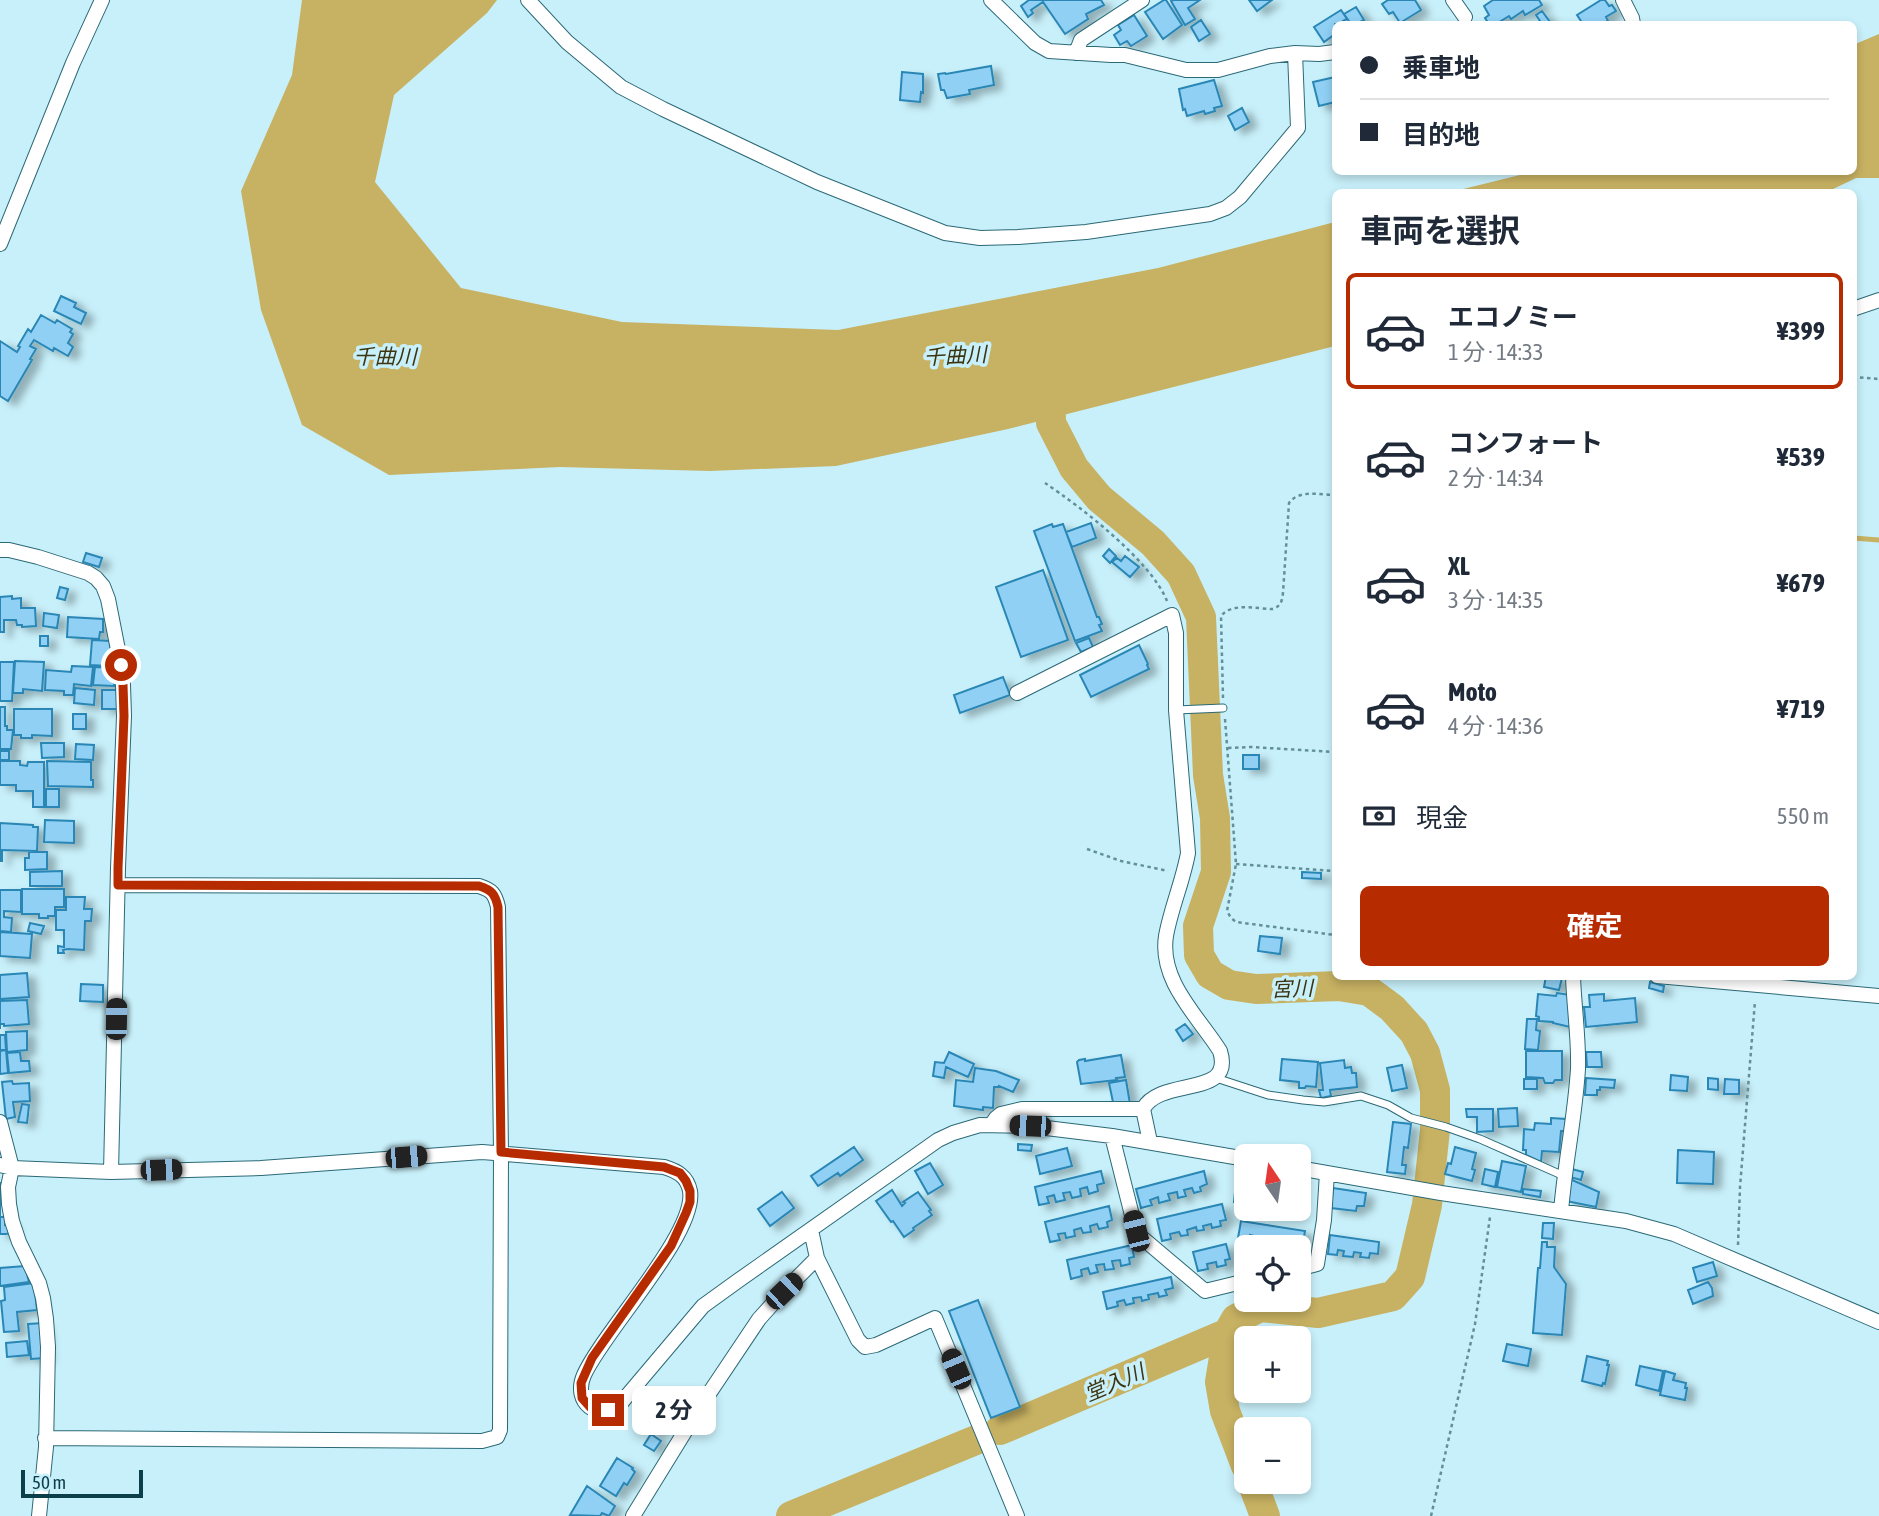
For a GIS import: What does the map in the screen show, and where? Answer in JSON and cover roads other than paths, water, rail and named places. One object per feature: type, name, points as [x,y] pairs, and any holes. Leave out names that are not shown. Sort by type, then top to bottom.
[{"type":"street","points":[[0,244],[73,62],[102,0]]},
{"type":"street","points":[[528,0],[567,42],[621,87],[830,187],[945,233],[980,238],[1086,232],[1210,214],[1226,208],[1240,197],[1298,128],[1294,53]]},
{"type":"street","points":[[991,0],[1035,43],[1049,51],[1125,55],[1186,71],[1217,70],[1270,56],[1332,52]]},
{"type":"street","points":[[1076,53],[1081,40],[1142,0]]},
{"type":"street","points":[[1453,0],[1465,17]]},
{"type":"street","points":[[1623,0],[1632,21]]},
{"type":"street","points":[[1857,308],[1879,300]]},
{"type":"street","points":[[0,550],[38,557],[88,573],[103,586],[108,599],[123,685],[111,1172]]},
{"type":"street","points":[[1017,693],[1172,615],[1176,633],[1177,710],[1188,853],[1185,874],[1166,936],[1165,954],[1176,988],[1220,1051],[1223,1062],[1216,1078],[1156,1095],[1148,1101],[1143,1109],[1150,1142]]},
{"type":"street","points":[[45,1438],[482,1441],[497,1437],[501,1419],[501,1152],[498,907],[495,895],[479,886],[118,885]]},
{"type":"street","points":[[1561,1211],[1578,1067],[1573,980]]},
{"type":"street","points":[[1701,980],[1879,996]]},
{"type":"street","points":[[992,1124],[1001,1114],[1022,1108],[1143,1109]]},
{"type":"street","points":[[0,1122],[12,1221],[39,1283],[46,1319],[46,1447],[38,1516]]},
{"type":"street","points":[[6,1167],[111,1172],[275,1167],[461,1152],[501,1152],[664,1167],[680,1173],[690,1191],[690,1202],[671,1246],[592,1358],[581,1383],[582,1398],[591,1408],[604,1412],[621,1404],[703,1307],[738,1279],[938,1140],[965,1129],[992,1124],[1030,1126],[1112,1136],[1234,1157]]},
{"type":"street","points":[[1112,1136],[1136,1231],[1140,1236],[1205,1291],[1234,1285]]},
{"type":"street","points":[[1311,1170],[1626,1221],[1674,1234],[1879,1322]]},
{"type":"street","points":[[1311,1266],[1317,1264],[1324,1220],[1326,1173]]},
{"type":"street","points":[[811,1230],[817,1258],[858,1340],[865,1346],[876,1345],[935,1318],[1017,1516]]},
{"type":"street","points":[[633,1516],[700,1407],[760,1319],[817,1258]]},
{"type":"lane","points":[[1177,710],[1220,708]]},
{"type":"lane","points":[[1216,1078],[1268,1095],[1303,1100],[1324,1102],[1361,1096],[1388,1105],[1411,1118],[1446,1127],[1564,1176]]},
{"type":"water","name":"千曲川","points":[[302,0],[497,0],[487,13],[394,95],[375,182],[461,288],[622,322],[838,330],[1158,268],[1332,223],[1332,347],[1008,429],[836,466],[710,471],[560,467],[389,475],[302,425],[261,310],[241,191],[292,75]]},
{"type":"water","points":[[1879,34],[1879,178],[1856,178],[1833,189],[1463,189],[1520,175],[1857,175],[1857,43]]},
{"type":"waterway","name":"宮川","points":[[1050,380],[1051,423],[1074,468],[1099,498],[1153,543],[1181,574],[1201,617],[1208,775],[1215,818],[1216,872],[1198,926],[1199,955],[1210,974],[1229,985],[1256,989],[1339,986],[1369,991],[1392,1008],[1414,1032],[1425,1053],[1435,1090],[1435,1130],[1427,1205],[1410,1277],[1393,1296],[1318,1313],[1260,1307],[1236,1319],[1228,1333],[1220,1382],[1225,1411],[1234,1435]]},
{"type":"waterway","points":[[1857,538],[1879,540]]},
{"type":"waterway","name":"堂入川","points":[[1000,1430],[1228,1333]]},
{"type":"waterway","name":"堂入川","points":[[791,1516],[976,1440]]},
{"type":"waterway","name":"宮川","points":[[1257,1494],[1265,1516]]}]
